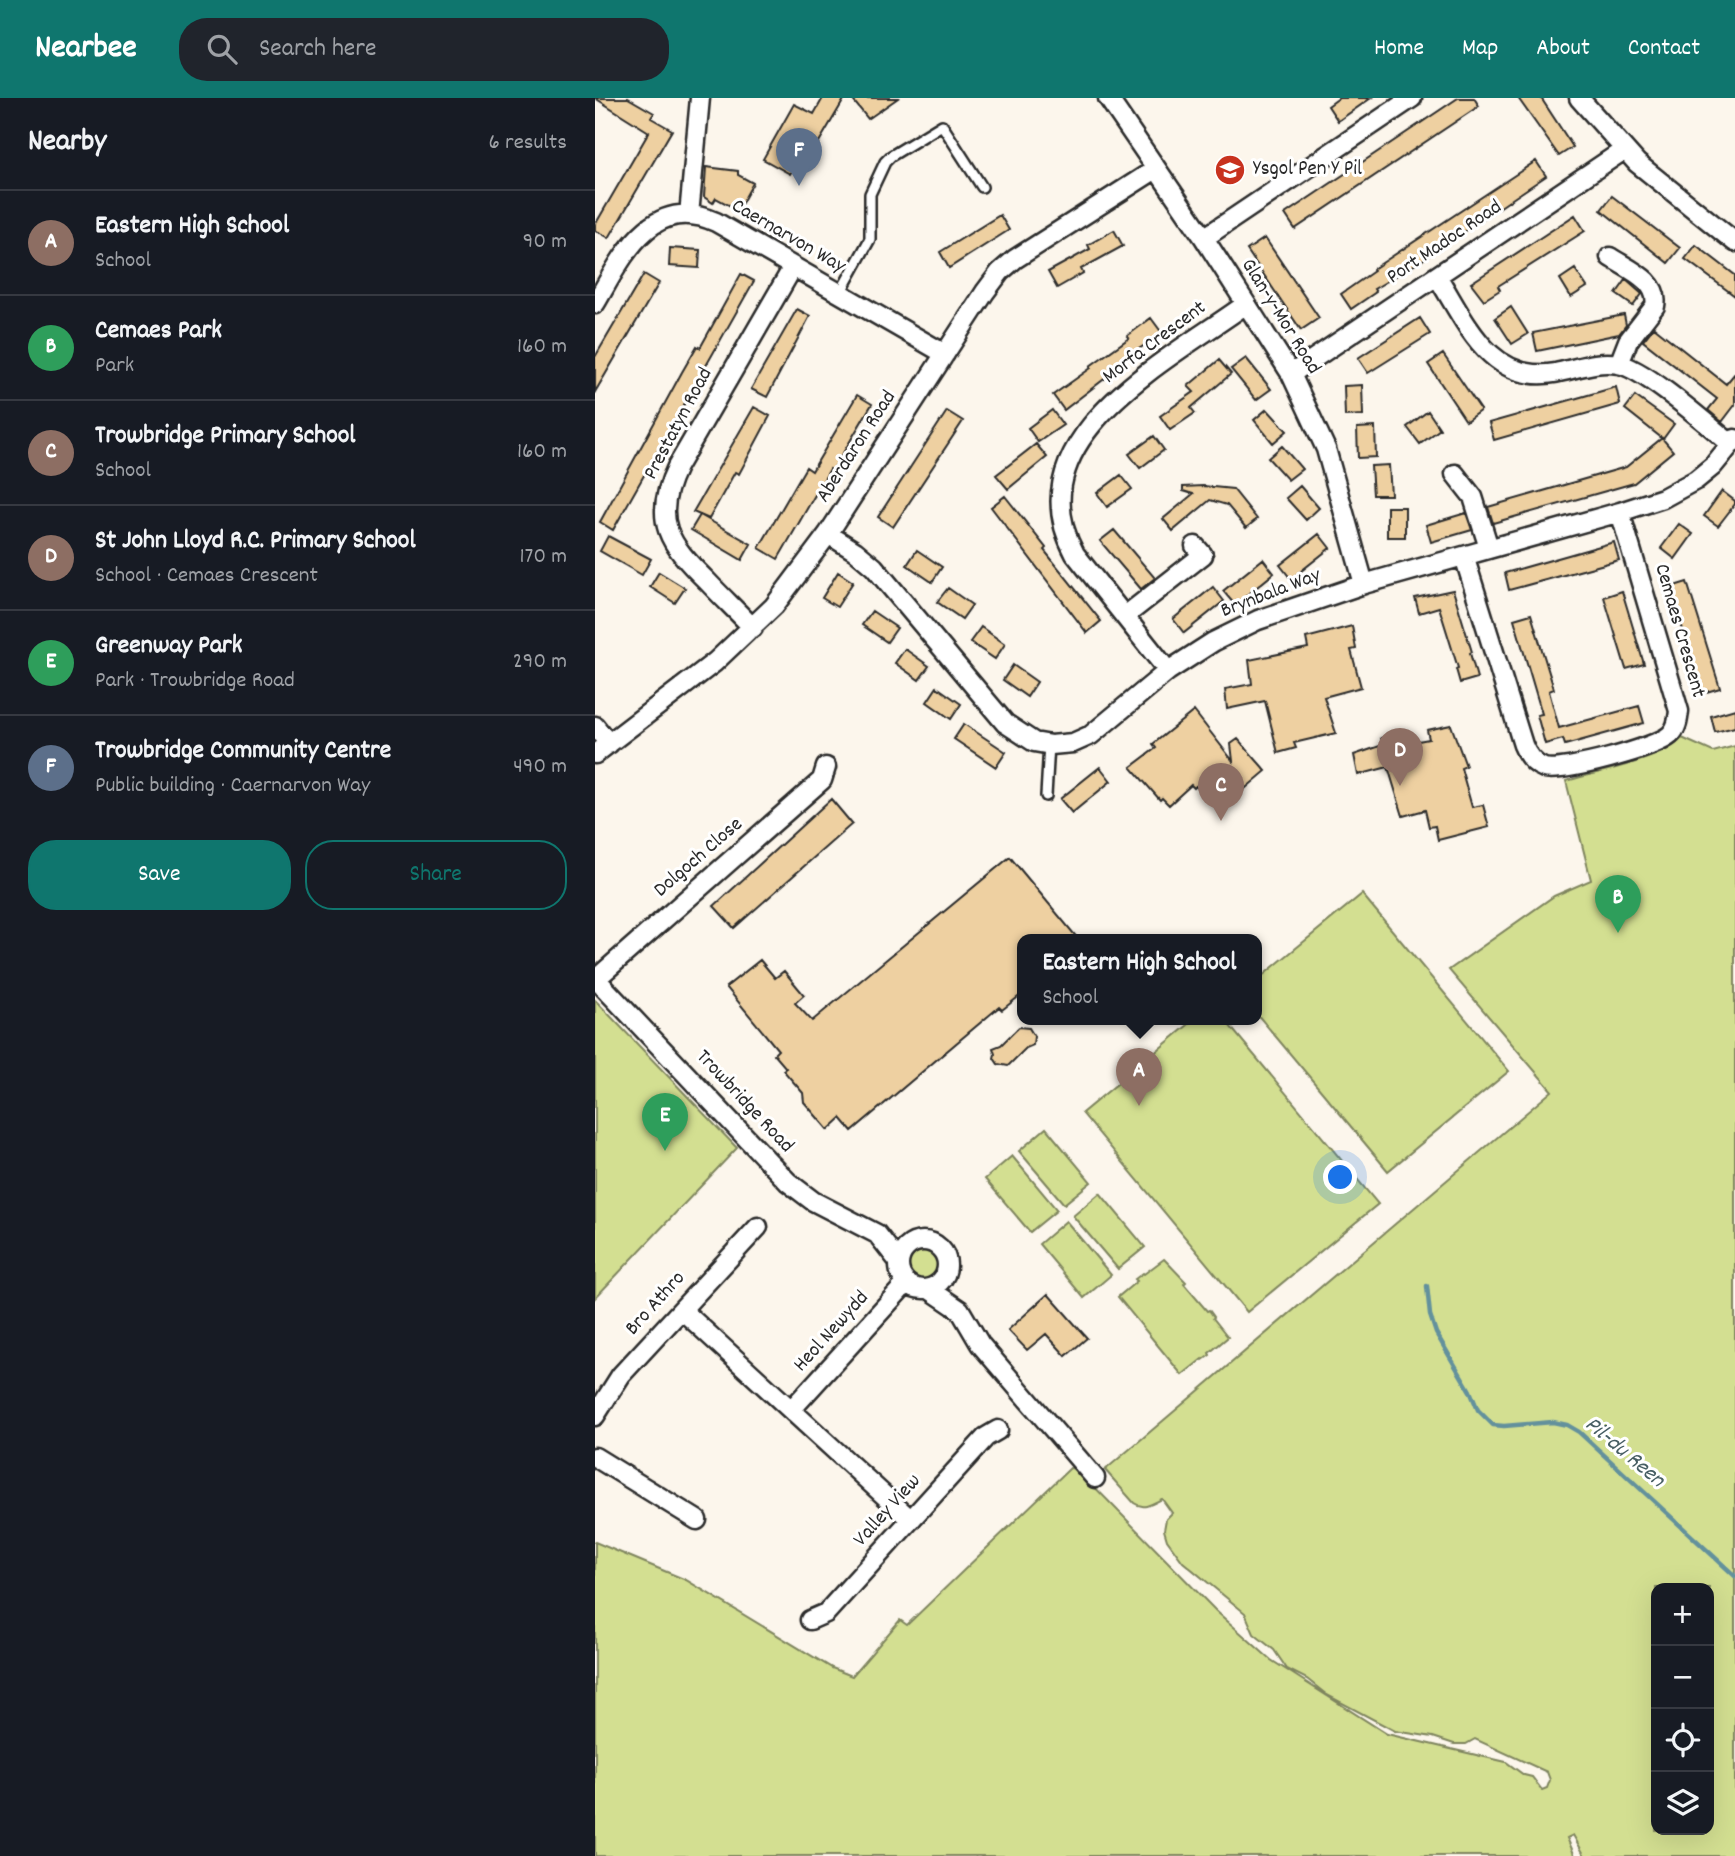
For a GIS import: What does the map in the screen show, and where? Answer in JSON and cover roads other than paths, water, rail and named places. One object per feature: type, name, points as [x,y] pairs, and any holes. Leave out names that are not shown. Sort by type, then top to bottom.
[{"type":"street","points":[[595,304],[636,238],[660,221],[688,215],[700,98]]},
{"type":"street","name":"Glan-y-Mor Road","points":[[1108,98],[1204,238],[1291,374],[1326,449],[1364,584]]},
{"type":"street","points":[[1204,238],[1412,98]]},
{"type":"street","points":[[1579,98],[1624,150],[1653,178],[1735,242]]},
{"type":"street","name":"Port Madoc Road","points":[[1291,374],[1624,150]]},
{"type":"street","name":"Aberdaron Road","points":[[602,749],[715,662],[753,628],[797,579],[1000,272],[1015,259],[1156,169]]},
{"type":"street","name":"Caernarvon Way","points":[[688,215],[716,222],[945,354]]},
{"type":"street","points":[[1610,257],[1650,284],[1656,291],[1657,298],[1655,306],[1628,341],[1619,364]]},
{"type":"street","name":"Prestatyn Road","points":[[753,628],[681,555],[669,531],[664,508],[677,467],[793,267]]},
{"type":"street","points":[[1437,276],[1485,350],[1507,368],[1521,373],[1538,374],[1590,365],[1619,364],[1632,368],[1733,442]]},
{"type":"street","name":"Morfa Crescent","points":[[1168,671],[1076,554],[1064,529],[1061,491],[1069,458],[1091,425],[1121,395],[1246,304]]},
{"type":"street","name":"Brynbala Way","points":[[1049,744],[1073,743],[1091,734],[1168,671],[1213,642],[1258,620],[1364,584],[1663,498],[1696,480],[1713,466],[1733,442]]},
{"type":"street","points":[[1455,474],[1473,497],[1489,548]]},
{"type":"street","name":"Cemaes Crescent","points":[[1464,556],[1523,745],[1527,755],[1535,763],[1553,769],[1564,769],[1654,745],[1675,729],[1679,711],[1620,512]]},
{"type":"street","points":[[828,534],[874,567],[1005,723],[1034,742],[1049,744]]},
{"type":"street","points":[[1125,616],[1202,555],[1195,546]]},
{"type":"street","points":[[595,726],[602,749]]},
{"type":"street","name":"Dolgoch Close","points":[[596,979],[822,780],[826,767]]},
{"type":"street","name":"Trowbridge Road","points":[[596,979],[788,1182],[813,1201],[877,1234],[899,1262],[900,1272],[908,1285],[922,1290],[929,1289],[960,1310],[980,1345],[1095,1478]]},
{"type":"street","name":"Bro Athro","points":[[595,1416],[621,1376],[758,1227]]},
{"type":"street","name":"Trowbridge Road","points":[[877,1234],[916,1242],[924,1241],[938,1246],[947,1259],[946,1274],[960,1301],[960,1310]]},
{"type":"street","points":[[899,1262],[904,1250],[916,1242]]},
{"type":"street","points":[[929,1289],[936,1286],[946,1274]]},
{"type":"street","name":"Heol Newydd","points":[[791,1410],[901,1289],[908,1285]]},
{"type":"street","points":[[682,1310],[911,1520]]},
{"type":"street","name":"Valley View","points":[[810,1620],[826,1613],[986,1437],[997,1430]]},
{"type":"street","points":[[595,1457],[697,1520]]},
{"type":"lane","points":[[839,293],[870,239],[870,194],[891,156],[942,125],[982,187]]},
{"type":"lane","points":[[1046,796],[1049,744]]},
{"type":"waterway","name":"Pil-du Reen","points":[[1427,1286],[1430,1315],[1436,1333],[1478,1410],[1493,1425],[1553,1422],[1567,1425],[1579,1432],[1735,1576]]},
{"type":"place","name":"Ysgol Pen Y Pil","points":[[1230,170]]},
{"type":"place","name":"Trowbridge Community Centre","points":[[799,186]]},
{"type":"place","name":"St John Lloyd R.C. Primary School","points":[[1400,786]]},
{"type":"place","name":"Trowbridge Primary School","points":[[1221,821]]},
{"type":"place","name":"Cemaes Park","points":[[1618,933]]},
{"type":"place","name":"Eastern High School","points":[[1139,1106]]},
{"type":"place","name":"Greenway Park","points":[[665,1151]]}]
